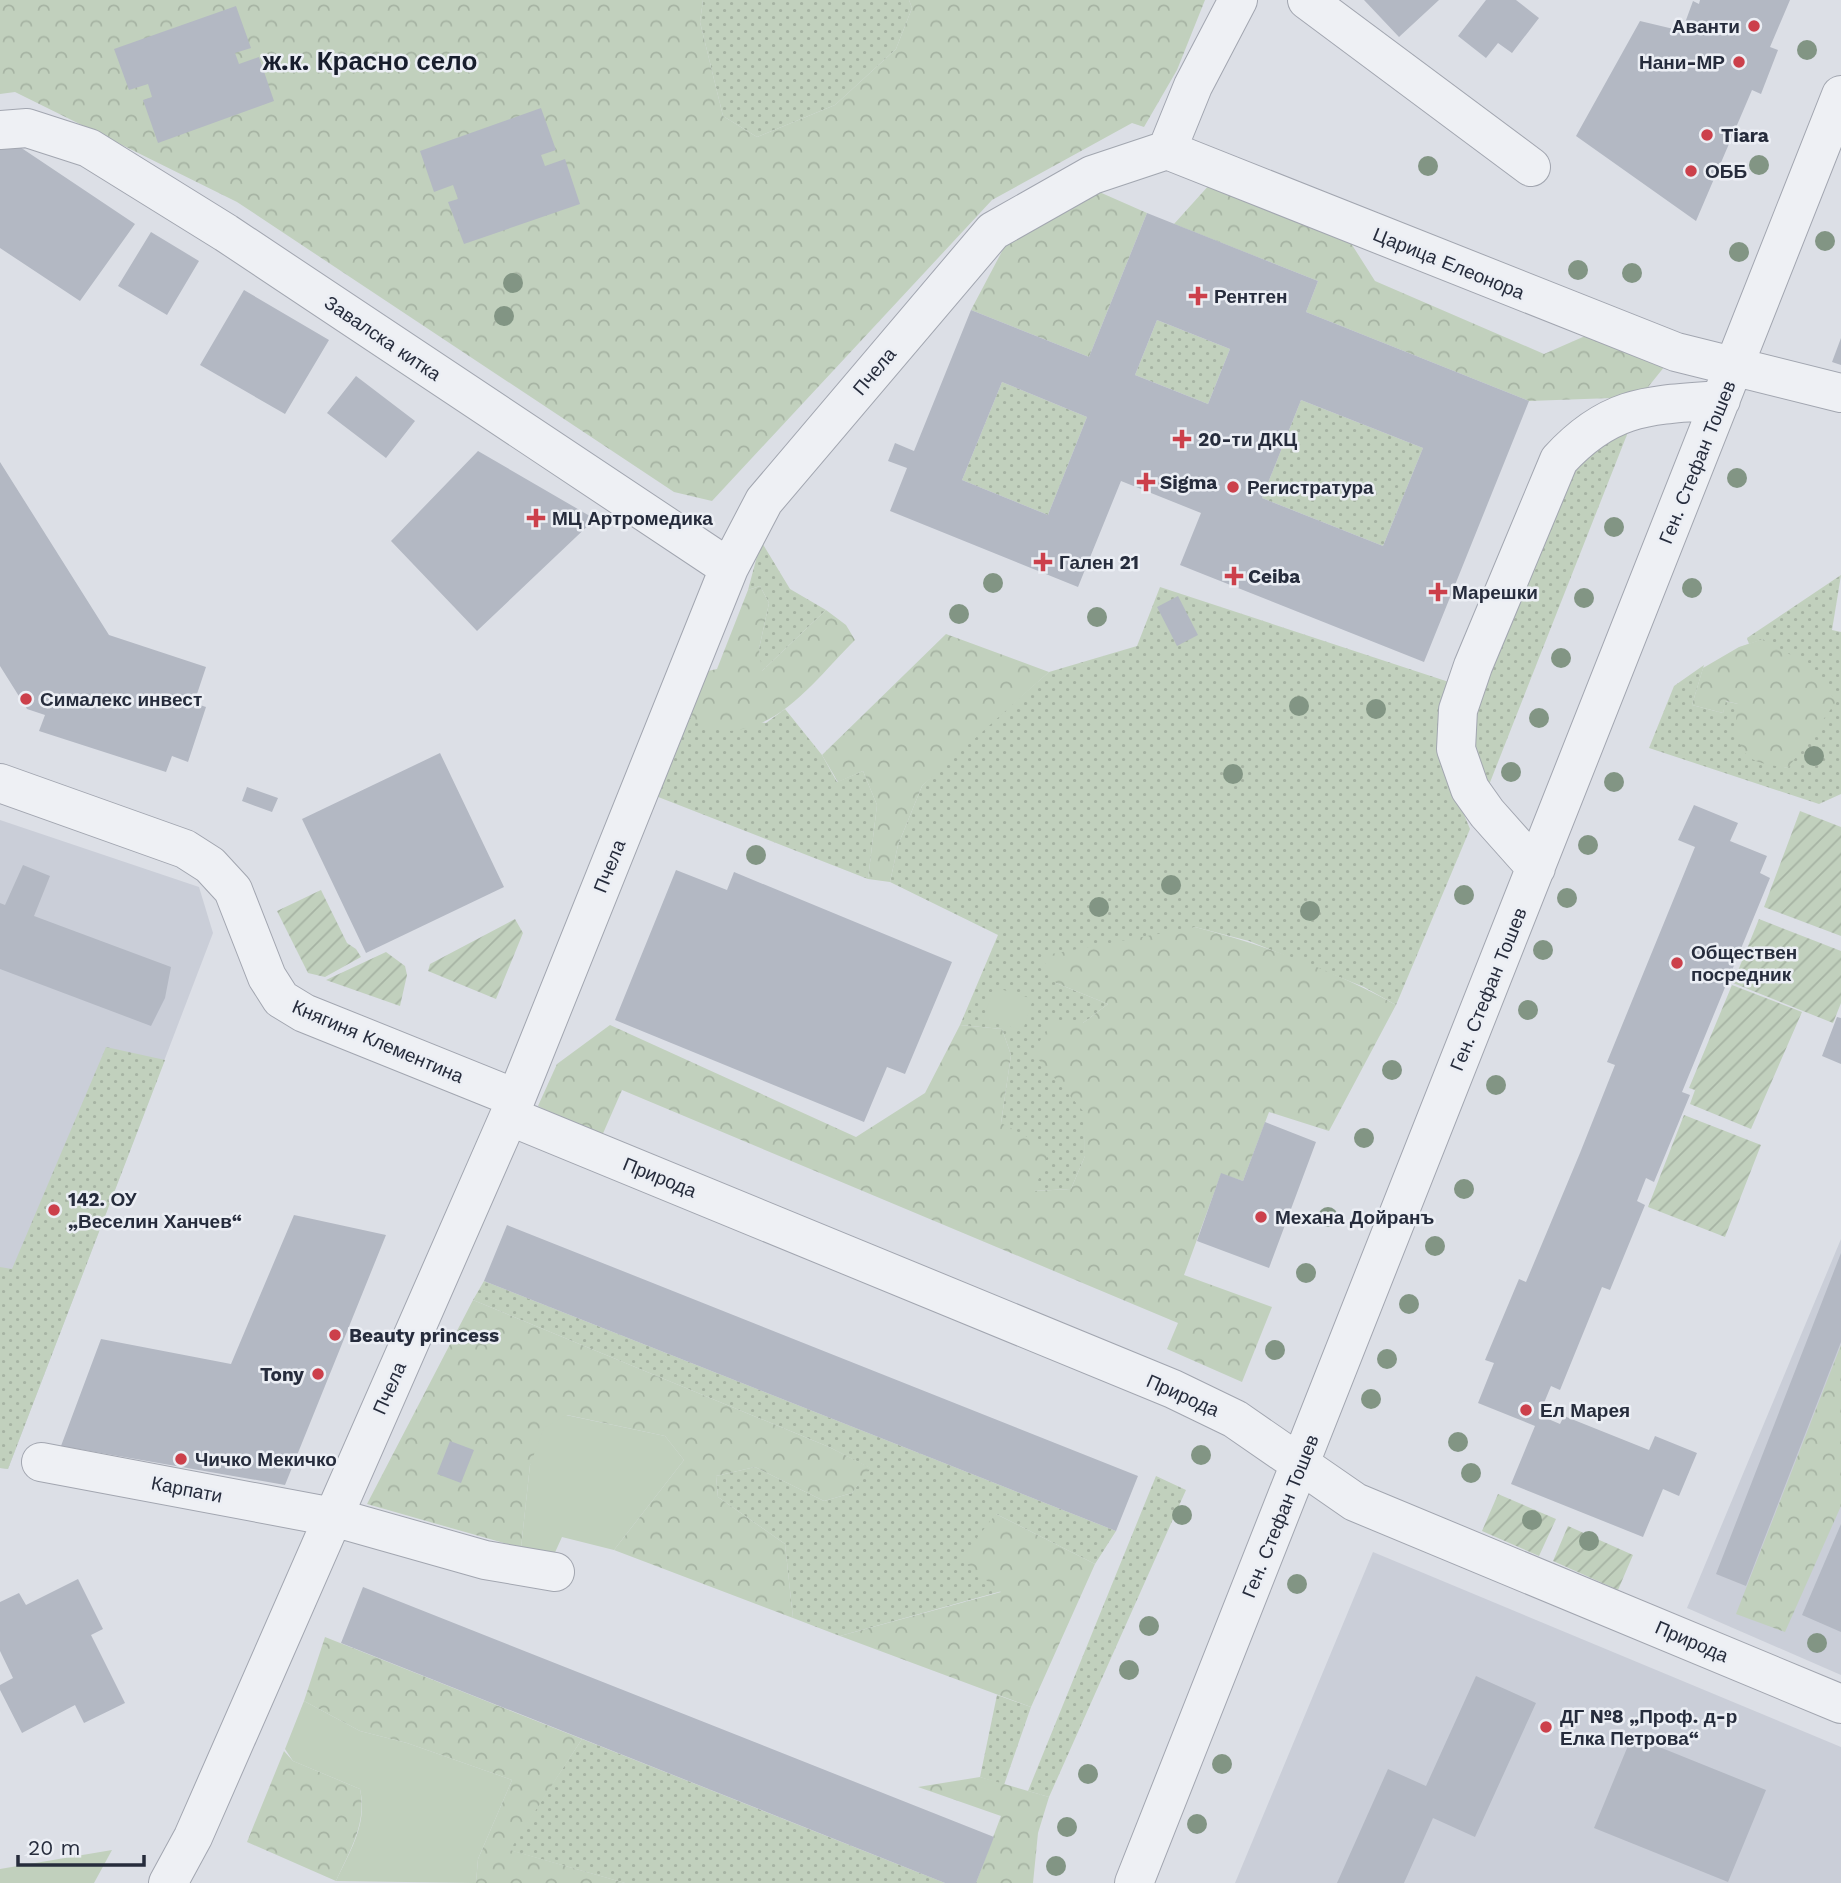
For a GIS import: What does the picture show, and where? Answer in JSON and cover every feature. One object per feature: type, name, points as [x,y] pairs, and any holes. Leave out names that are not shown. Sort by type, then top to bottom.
[{"type":"street","points":[[1167,150],[1194,86],[1238,0]]},
{"type":"street","points":[[1307,0],[1531,167]]},
{"type":"street","name":"Ген. Стефан Тошев","points":[[1134,1883],[1301,1467],[1841,94]]},
{"type":"street","name":"Завалска китка","points":[[13,129],[89,148],[226,233],[729,568]]},
{"type":"street","name":"Царица Елеонора","points":[[1167,150],[1676,352],[1728,383],[1841,393]]},
{"type":"street","name":"Пчела","points":[[168,1883],[193,1837],[512,1107],[729,568],[764,501],[993,232],[1092,175],[1167,150]]},
{"type":"street","points":[[1536,868],[1487,813],[1470,789],[1461,770],[1456,749],[1458,710],[1473,666],[1559,460],[1579,438],[1607,419],[1728,383]]},
{"type":"street","name":"Княгиня Клементина","points":[[0,783],[184,849],[210,865],[233,890],[267,977],[281,999],[303,1013],[512,1107]]},
{"type":"street","name":"Природа","points":[[512,1107],[1172,1389],[1235,1419],[1355,1502],[1841,1704]]},
{"type":"street","name":"Карпати","points":[[41,1462],[333,1517],[485,1560],[555,1572]]},
{"type":"shaded area","name":"142. ОУ „Веселин Ханчев“","points":[[0,820],[199,887],[213,933],[8,1469],[0,1468]]},
{"type":"shaded area","points":[[1841,1239],[1841,1675],[1687,1608]]},
{"type":"shaded area","name":"ДГ №8 „Проф. д-р Елка Петрова“","points":[[1373,1552],[1841,1747],[1841,1883],[1235,1883]]},
{"type":"green space","points":[[0,0],[703,0],[700,22],[723,116],[757,137],[835,105],[896,49],[912,8],[909,0],[1205,0],[1177,70],[1144,127],[1132,123],[992,200],[712,501],[674,492],[237,202],[15,92],[0,94]]},
{"type":"green space","points":[[703,0],[909,0],[912,8],[896,49],[835,105],[757,137],[723,116],[700,22]]},
{"type":"green space","points":[[1211,183],[1347,237],[1375,281],[1544,354],[1592,333],[1669,361],[1640,397],[1529,401],[1306,312],[1318,281],[1174,224]]},
{"type":"green space","points":[[1097,191],[1147,213],[1089,357],[971,310],[1009,238]]},
{"type":"green space","points":[[1157,320],[1230,349],[1208,404],[1135,375]]},
{"type":"green space","points":[[1002,382],[1087,417],[1048,515],[962,480]]},
{"type":"green space","points":[[1301,400],[1423,448],[1383,546],[1262,498]]},
{"type":"green space","points":[[1630,427],[1487,790],[1466,723],[1572,465]]},
{"type":"green space","points":[[761,541],[790,589],[826,610],[761,672],[759,649],[769,603],[760,586],[748,590]]},
{"type":"green space","points":[[1841,575],[1832,630],[1841,632],[1841,794],[1819,804],[1649,748],[1674,686],[1704,665],[1692,705],[1723,713],[1725,701],[1738,704],[1746,750],[1760,760],[1788,768],[1764,639],[1749,644],[1747,638]]},
{"type":"green space","points":[[760,586],[769,603],[759,649],[762,671],[826,610],[846,625],[855,640],[798,698],[765,721],[747,728],[727,731],[710,727],[681,714],[703,672],[717,669],[748,590]]},
{"type":"green space","points":[[1160,587],[1455,684],[1438,721],[1451,783],[1470,829],[1396,1005],[1364,987],[1249,941],[1195,927],[1056,983],[1108,1004],[1083,1023],[1085,1156],[1071,1189],[1033,1191],[1001,1123],[1011,1055],[1002,1029],[960,1025],[998,935],[890,882],[898,845],[922,786],[1049,672],[1137,646]]},
{"type":"green space","points":[[946,634],[1049,672],[922,786],[898,845],[890,882],[868,879],[877,805],[863,771],[838,782],[822,755]]},
{"type":"green space","points":[[1763,639],[1813,671],[1836,702],[1788,768],[1758,762],[1743,750],[1736,727],[1738,704],[1726,701],[1723,713],[1692,705],[1703,668],[1739,647]]},
{"type":"green space","points":[[785,709],[822,755],[837,782],[863,771],[877,805],[868,879],[648,793],[681,714],[766,723]]},
{"type":"green space","points":[[1800,811],[1841,827],[1841,936],[1764,907]]},
{"type":"green space","points":[[321,890],[347,943],[356,949],[361,957],[325,977],[308,973],[277,911]]},
{"type":"green space","points":[[515,919],[523,933],[496,999],[428,971],[430,964]]},
{"type":"green space","points":[[1759,919],[1841,951],[1841,1003],[1833,1023],[1733,983]]},
{"type":"green space","points":[[1195,927],[1298,960],[1396,1005],[1329,1131],[1269,1112],[1243,1181],[1221,1174],[1184,1275],[1272,1307],[1242,1382],[1167,1349],[1178,1323],[622,1090],[601,1138],[538,1106],[557,1064],[610,1025],[856,1137],[925,1093],[960,1025],[1002,1029],[1011,1055],[1001,1123],[1050,1149],[1034,1191],[1071,1189],[1085,1156],[1083,1111],[1032,1052],[1054,1020],[1083,1023],[1108,1004],[1056,983],[1041,956]]},
{"type":"green space","points":[[386,952],[405,966],[407,975],[400,1006],[326,980]]},
{"type":"green space","points":[[1732,985],[1802,1012],[1751,1129],[1690,1104],[1695,1090],[1689,1088]]},
{"type":"green space","points":[[994,987],[1033,999],[1023,1030],[983,1020]]},
{"type":"green space","points":[[106,1047],[165,1060],[8,1469],[0,1468],[0,1267],[12,1269]]},
{"type":"green space","points":[[1684,1115],[1761,1145],[1725,1237],[1648,1207]]},
{"type":"green space","points":[[484,1281],[1116,1531],[1095,1564],[996,1514],[1002,1591],[840,1636],[793,1618],[785,1544],[718,1497],[716,1476],[755,1467],[824,1501],[852,1493],[870,1468],[829,1447],[473,1300]]},
{"type":"green space","points":[[473,1300],[829,1447],[871,1468],[852,1493],[824,1501],[755,1467],[716,1476],[718,1497],[785,1544],[793,1618],[614,1550],[684,1460],[665,1436],[567,1415],[530,1465],[521,1548],[367,1504]]},
{"type":"green space","points":[[1841,1345],[1841,1506],[1785,1632],[1736,1614]]},
{"type":"green space","points":[[566,1415],[665,1436],[684,1460],[614,1550],[562,1537],[552,1559],[521,1548],[530,1465],[544,1428]]},
{"type":"green space","points":[[1156,1476],[1186,1490],[1049,1797],[1028,1791]]},
{"type":"green space","points":[[1498,1494],[1556,1519],[1539,1556],[1482,1531]]},
{"type":"green space","points":[[996,1514],[1095,1564],[1031,1707],[840,1636],[1001,1592],[960,1559]]},
{"type":"green space","points":[[1568,1526],[1633,1555],[1618,1590],[1553,1561]]},
{"type":"green space","points":[[325,1637],[582,1739],[510,1850],[625,1883],[476,1883],[478,1859],[512,1780],[407,1743],[360,1731],[304,1701]]},
{"type":"green space","points":[[997,1695],[1031,1707],[1004,1785],[980,1777]]},
{"type":"green space","points":[[304,1701],[360,1731],[407,1743],[512,1780],[478,1859],[476,1883],[336,1881],[360,1826],[360,1789],[293,1761],[285,1749]]},
{"type":"green space","points":[[582,1739],[945,1883],[625,1883],[509,1850]]},
{"type":"green space","points":[[284,1751],[293,1761],[360,1789],[362,1802],[359,1825],[336,1881],[247,1842]]},
{"type":"green space","points":[[980,1777],[1049,1797],[1038,1833],[1033,1883],[976,1883],[1001,1816],[918,1787]]},
{"type":"green space","points":[[112,1850],[94,1883],[0,1883],[0,1869]]},
{"type":"building","points":[[1364,0],[1439,0],[1399,37]]},
{"type":"building","points":[[1486,0],[1516,0],[1539,18],[1512,53],[1498,43],[1486,58],[1458,36]]},
{"type":"building","points":[[1700,0],[1790,0],[1770,47],[1778,50],[1761,94],[1752,90],[1696,221],[1576,136],[1640,21],[1682,31],[1693,1],[1699,4]]},
{"type":"building","points":[[236,6],[251,48],[235,53],[239,64],[259,57],[274,101],[158,143],[143,100],[152,97],[148,84],[129,90],[114,49]]},
{"type":"building","points":[[541,108],[556,150],[541,155],[545,166],[565,159],[580,204],[464,244],[448,202],[458,199],[453,185],[434,192],[420,151]]},
{"type":"building","points":[[17,145],[135,224],[80,301],[0,248],[0,146]]},
{"type":"building","name":"20-ти ДКЦ","points":[[1147,213],[1318,281],[1306,312],[1529,401],[1424,662],[1180,565],[1201,513],[1121,481],[1078,587],[890,511],[907,468],[888,461],[895,443],[914,451],[971,310],[1089,357]],"holes":[[[1157,320],[1230,349],[1208,404],[1135,375]],[[1002,382],[1087,417],[1048,515],[962,480]],[[1301,400],[1423,448],[1383,546],[1262,498]]]},
{"type":"building","points":[[151,232],[199,261],[167,315],[118,286]]},
{"type":"building","points":[[244,290],[329,340],[285,414],[200,365]]},
{"type":"building","points":[[1841,338],[1841,365],[1832,362]]},
{"type":"building","points":[[356,376],[415,421],[386,458],[327,413]]},
{"type":"building","points":[[478,451],[595,519],[477,631],[391,541]]},
{"type":"building","points":[[0,462],[109,635],[206,667],[194,703],[206,707],[188,762],[172,756],[166,772],[39,731],[45,715],[27,709],[0,666]]},
{"type":"building","points":[[1178,596],[1198,635],[1177,646],[1157,607]]},
{"type":"building","points":[[440,753],[504,887],[366,953],[302,819]]},
{"type":"building","points":[[247,787],[278,798],[272,812],[242,801]]},
{"type":"building","points":[[1694,805],[1738,823],[1730,841],[1767,856],[1760,873],[1770,878],[1682,1092],[1690,1095],[1654,1182],[1646,1178],[1637,1201],[1645,1205],[1610,1290],[1602,1287],[1560,1390],[1551,1386],[1539,1415],[1560,1424],[1564,1416],[1649,1450],[1655,1436],[1697,1453],[1679,1496],[1663,1489],[1643,1537],[1511,1484],[1535,1426],[1478,1403],[1494,1363],[1485,1360],[1519,1279],[1526,1282],[1580,1153],[1615,1065],[1607,1062],[1695,847],[1678,840]]},
{"type":"building","points":[[23,865],[50,876],[34,916],[171,967],[165,998],[151,1026],[0,969],[0,903],[5,905]]},
{"type":"building","points":[[676,870],[727,890],[734,872],[952,962],[905,1074],[887,1067],[864,1122],[615,1020]]},
{"type":"building","points":[[1837,1017],[1841,1018],[1841,1064],[1822,1056]]},
{"type":"building","points":[[1265,1122],[1316,1142],[1269,1268],[1197,1241],[1221,1173],[1243,1181]]},
{"type":"building","points":[[294,1215],[386,1235],[285,1485],[61,1446],[101,1339],[231,1364]]},
{"type":"building","points":[[507,1225],[1138,1476],[1116,1531],[484,1281]]},
{"type":"building","points":[[1841,1253],[1841,1342],[1746,1586],[1716,1574]]},
{"type":"building","points":[[450,1441],[474,1450],[461,1483],[437,1474]]},
{"type":"building","points":[[1841,1524],[1841,1632],[1802,1615]]},
{"type":"building","points":[[78,1579],[103,1629],[91,1635],[125,1703],[84,1723],[75,1705],[22,1733],[0,1690],[0,1685],[13,1678],[0,1651],[0,1602],[19,1593],[26,1605]]},
{"type":"building","points":[[363,1587],[994,1837],[976,1883],[945,1883],[341,1643]]},
{"type":"building","points":[[1476,1676],[1536,1703],[1475,1837],[1433,1818],[1404,1883],[1337,1883],[1388,1769],[1426,1786]]},
{"type":"building","points":[[1632,1736],[1766,1790],[1728,1882],[1594,1828]]},
{"type":"place","name":"Аванти","points":[[1754,26]]},
{"type":"place","name":"Нани-МР","points":[[1739,62]]},
{"type":"place","name":"Tiara","points":[[1707,135]]},
{"type":"place","name":"ОББ","points":[[1691,171]]},
{"type":"place","name":"Рентген","points":[[1198,296]]},
{"type":"place","name":"20-ти ДКЦ","points":[[1182,439]]},
{"type":"place","name":"Sigma","points":[[1146,482]]},
{"type":"place","name":"Регистратура","points":[[1233,487]]},
{"type":"place","name":"МЦ Артромедика","points":[[536,518]]},
{"type":"place","name":"Гален 21","points":[[1043,562]]},
{"type":"place","name":"Ceiba","points":[[1234,576]]},
{"type":"place","name":"Марешки","points":[[1438,592]]},
{"type":"place","name":"Сималекс инвест","points":[[26,699]]},
{"type":"place","name":"Обществен посредник","points":[[1677,963]]},
{"type":"place","name":"142. ОУ „Веселин Ханчев“","points":[[54,1210]]},
{"type":"place","name":"Механа Дойранъ","points":[[1261,1217]]},
{"type":"place","name":"Beauty princess","points":[[335,1335]]},
{"type":"place","name":"Tony","points":[[318,1374]]},
{"type":"place","name":"Ел Марея","points":[[1526,1410]]},
{"type":"place","name":"Чичко Мекичко","points":[[181,1459]]},
{"type":"place","name":"ДГ №8 „Проф. д-р Елка Петрова“","points":[[1546,1727]]},
{"type":"district","name":"ж.к. Красно село","points":[[370,61]]}]
